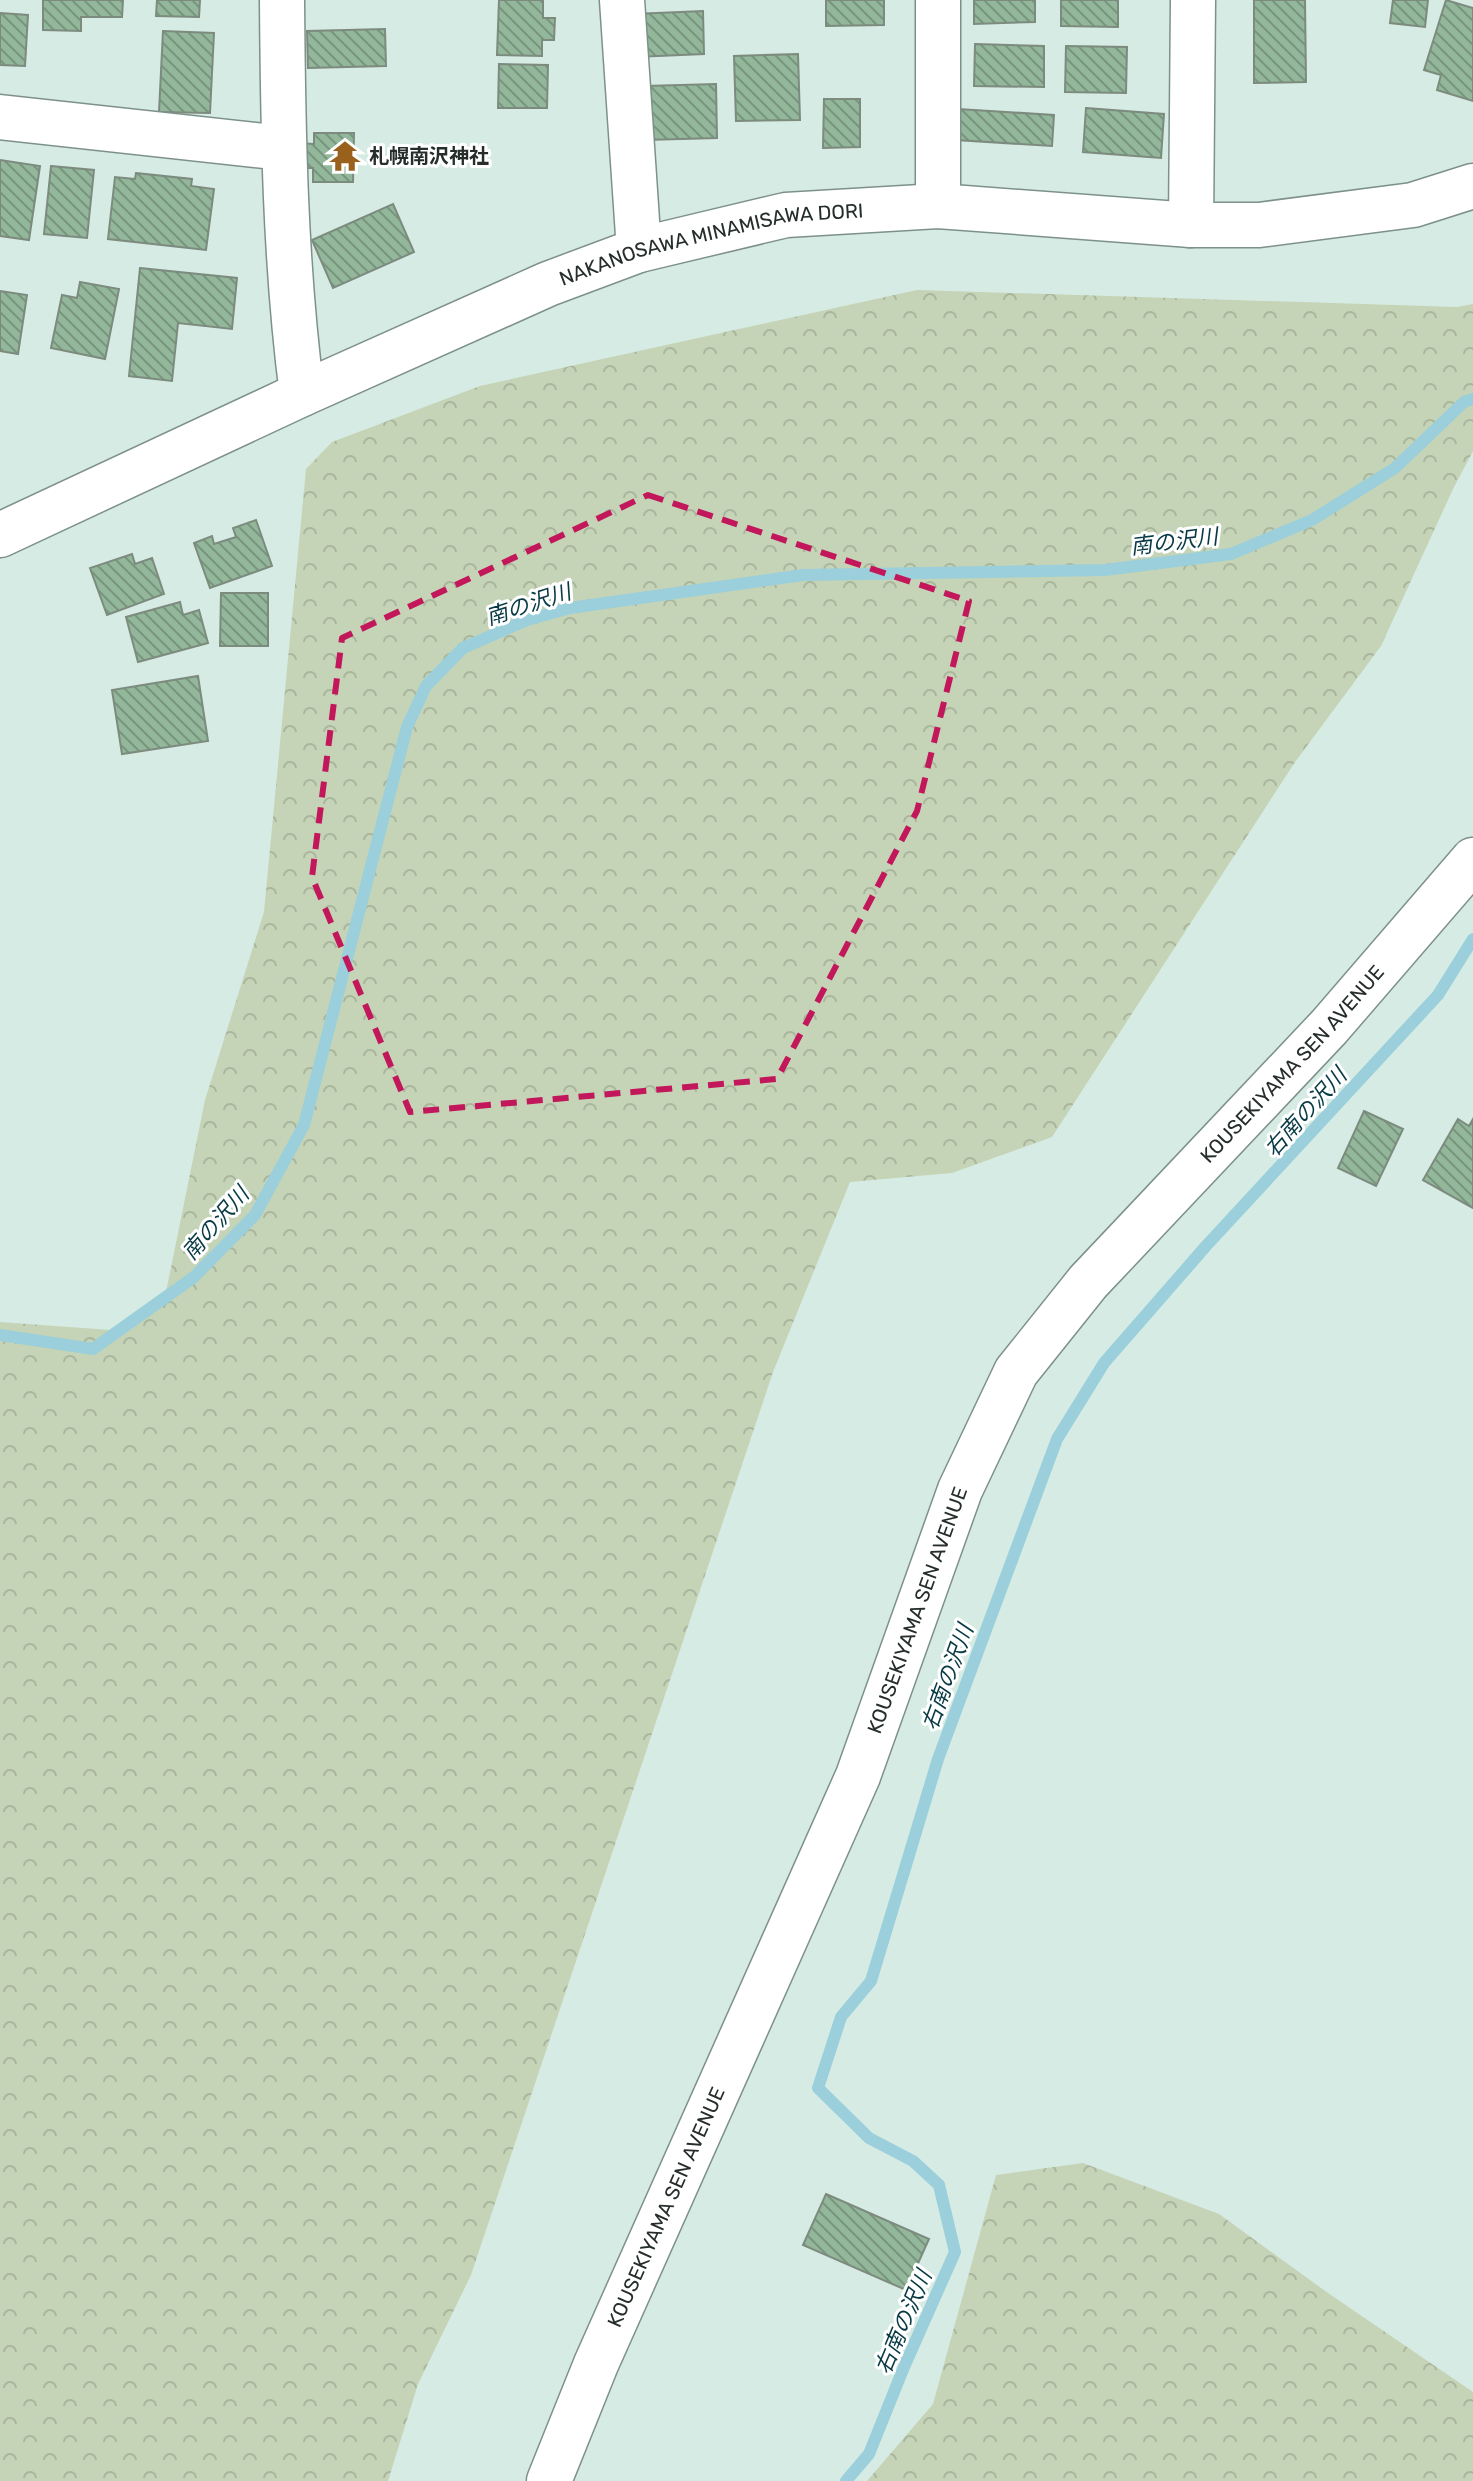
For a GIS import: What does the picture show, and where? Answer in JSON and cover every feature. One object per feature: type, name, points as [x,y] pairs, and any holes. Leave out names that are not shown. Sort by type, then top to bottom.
[{"type":"street","points":[[282,0],[283,148],[293,324],[302,394]]},
{"type":"street","points":[[622,0],[639,250]]},
{"type":"street","points":[[938,0],[938,206]]},
{"type":"street","points":[[1191,225],[1193,0]]},
{"type":"street","points":[[0,117],[283,148]]},
{"type":"street","name":"NAKANOSAWA MINAMISAWA DORI","points":[[0,535],[302,394],[548,284],[639,250],[786,215],[938,206],[1191,225],[1259,225],[1413,205],[1473,186]]},
{"type":"street","name":"KOUSEKIYAMA SEN AVENUE","points":[[549,2481],[602,2350],[858,1776],[960,1490],[1016,1372],[1088,1282],[1329,1027],[1473,860]]},
{"type":"highlighted area","points":[[648,495],[969,601],[917,811],[777,1079],[410,1112],[312,877],[342,638]]},
{"type":"green space","points":[[917,290],[1457,307],[1473,304],[1473,451],[1381,646],[1295,762],[1052,1137],[952,1173],[850,1182],[773,1372],[471,2275],[418,2384],[388,2481],[0,2481],[0,1322],[111,1330],[164,1302],[205,1100],[264,912],[306,469],[332,442],[480,386]]},
{"type":"green space","points":[[1083,2163],[1219,2214],[1473,2392],[1473,2481],[867,2481],[933,2404],[996,2175]]},
{"type":"building","points":[[43,0],[123,0],[122,17],[81,17],[81,31],[43,30]]},
{"type":"building","points":[[157,0],[200,0],[199,17],[156,16]]},
{"type":"building","points":[[499,0],[543,0],[543,18],[555,18],[554,40],[542,40],[542,56],[497,55]]},
{"type":"building","points":[[826,0],[884,0],[884,25],[826,26]]},
{"type":"building","points":[[974,0],[1035,0],[1035,22],[974,24]]},
{"type":"building","points":[[1061,0],[1118,0],[1118,27],[1061,26]]},
{"type":"building","points":[[1254,0],[1305,0],[1306,82],[1254,83]]},
{"type":"building","points":[[1393,0],[1428,0],[1425,27],[1390,23]]},
{"type":"building","points":[[1446,0],[1473,8],[1473,101],[1437,90],[1441,75],[1424,70]]},
{"type":"building","points":[[703,11],[704,54],[635,57],[634,14]]},
{"type":"building","points":[[0,13],[28,15],[25,66],[0,65]]},
{"type":"building","points":[[385,29],[386,66],[308,68],[307,31]]},
{"type":"building","points":[[163,31],[214,33],[210,113],[159,112]]},
{"type":"building","points":[[975,44],[1044,46],[1044,87],[974,86]]},
{"type":"building","points":[[1066,46],[1127,47],[1126,93],[1065,92]]},
{"type":"building","points":[[798,54],[800,120],[736,121],[734,56]]},
{"type":"building","points":[[499,64],[548,65],[547,108],[498,108]]},
{"type":"building","points":[[716,84],[717,138],[646,140],[645,86]]},
{"type":"building","points":[[824,99],[860,99],[860,147],[823,148]]},
{"type":"building","points":[[1086,108],[1164,114],[1161,158],[1083,152]]},
{"type":"building","points":[[958,109],[1054,115],[1052,146],[956,140]]},
{"type":"building","points":[[314,133],[354,133],[353,182],[313,182],[313,168],[300,168],[300,143],[314,144]]},
{"type":"building","points":[[0,160],[40,166],[29,240],[0,236]]},
{"type":"building","points":[[51,166],[94,170],[87,238],[44,234]]},
{"type":"building","points":[[136,173],[192,179],[191,186],[214,189],[206,250],[108,239],[115,177],[135,179]]},
{"type":"building","points":[[393,204],[414,252],[333,288],[312,240]]},
{"type":"building","points":[[140,268],[237,278],[232,329],[178,323],[172,381],[129,376]]},
{"type":"building","points":[[80,282],[119,289],[105,359],[51,348],[62,295],[77,298]]},
{"type":"building","points":[[0,291],[27,295],[18,354],[0,351]]},
{"type":"building","points":[[256,520],[272,566],[210,588],[194,543],[212,536],[214,544],[236,537],[233,528]]},
{"type":"building","points":[[132,554],[135,564],[152,558],[164,594],[107,615],[90,568]]},
{"type":"building","points":[[221,593],[268,593],[268,646],[220,646]]},
{"type":"building","points":[[180,602],[183,615],[199,610],[208,643],[138,662],[126,617]]},
{"type":"building","points":[[198,676],[208,741],[122,754],[112,690]]},
{"type":"building","points":[[1364,1111],[1403,1129],[1376,1186],[1338,1168]]},
{"type":"building","points":[[1458,1119],[1469,1126],[1473,1119],[1473,1208],[1423,1180]]},
{"type":"building","points":[[826,2194],[929,2239],[906,2290],[803,2245]]},
{"type":"waterway","name":"南の沢川","points":[[0,1335],[93,1349],[194,1277],[255,1215],[304,1125],[407,727],[426,686],[463,648],[527,620],[570,608],[803,575],[1105,570],[1231,554],[1312,520],[1395,468],[1464,402],[1473,399]]},
{"type":"waterway","name":"右南の沢川","points":[[846,2481],[869,2454],[955,2252],[939,2185],[913,2161],[869,2138],[818,2088],[841,2017],[871,1981],[938,1759],[1057,1439],[1104,1363],[1206,1246],[1438,995],[1473,939]]},
{"type":"place","name":"札幌南沢神社","points":[[345,156]]}]
